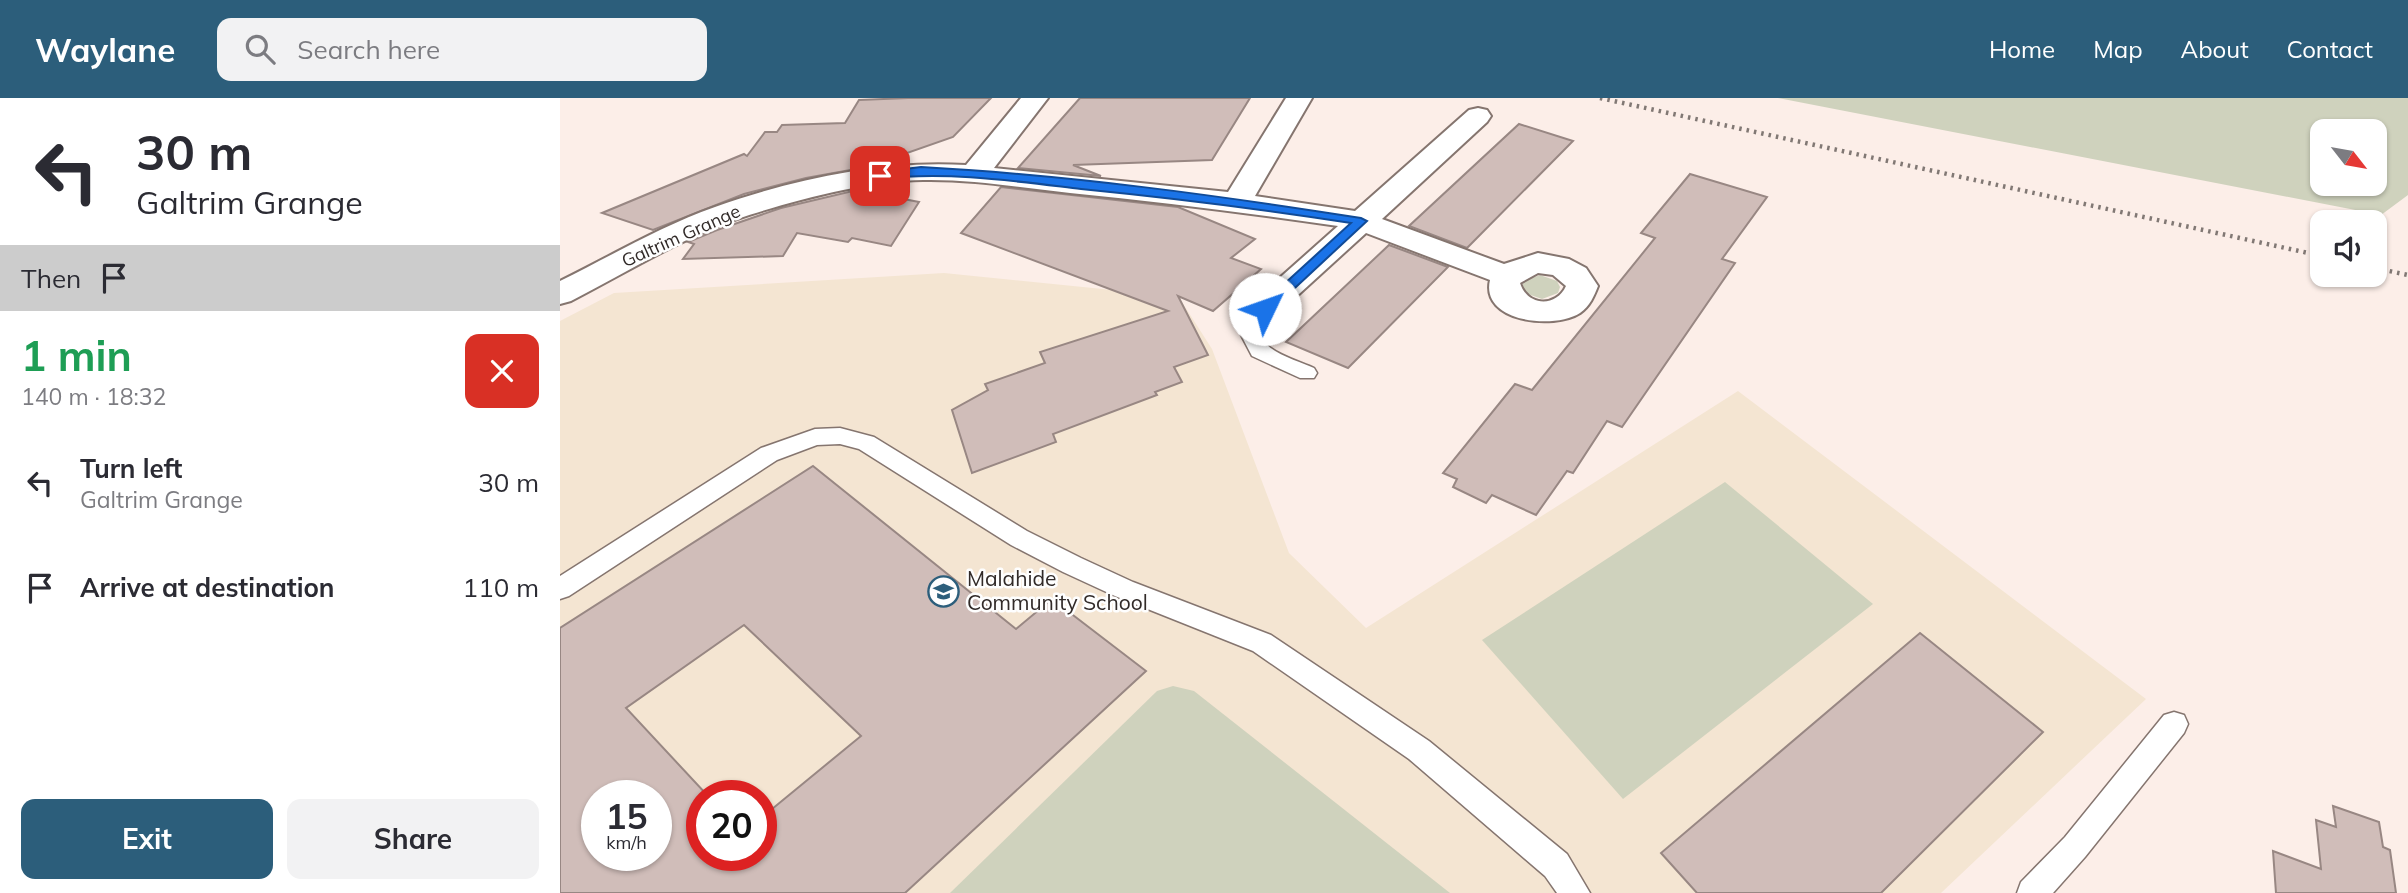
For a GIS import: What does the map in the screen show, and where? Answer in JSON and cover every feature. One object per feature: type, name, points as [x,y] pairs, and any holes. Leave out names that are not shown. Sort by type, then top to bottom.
[{"type":"street","points":[[974,174],[1035,98]]},
{"type":"street","points":[[1237,202],[1299,98]]},
{"type":"street","points":[[1276,298],[1478,116]]},
{"type":"street","name":"Galtrim Grange","points":[[560,294],[712,219],[787,195],[911,172],[974,174],[1237,202],[1361,221],[1508,276]]},
{"type":"lane","points":[[1276,298],[1253,320],[1251,335],[1259,351],[1307,373]]},
{"type":"lane","points":[[560,589],[769,454],[815,437],[841,436],[866,443],[1018,538],[1124,589],[1262,643],[1419,750],[1556,865],[1575,893]]},
{"type":"lane","points":[[2032,893],[2075,847],[2174,724]]},
{"type":"shaded area","name":"Malahide Community School","points":[[944,273],[1172,296],[1180,299],[1212,349],[1289,553],[1366,628],[1738,391],[2146,699],[1941,893],[560,893],[560,321],[614,293]]},
{"type":"green space","points":[[1778,98],[2408,98],[2408,195],[2387,211],[2355,210]]},
{"type":"green space","points":[[1540,275],[1557,281],[1560,287],[1558,293],[1542,299],[1525,293],[1522,287],[1524,281]]},
{"type":"green space","points":[[1725,482],[1873,604],[1623,799],[1482,640]]},
{"type":"green space","points":[[1173,686],[1194,691],[1450,893],[950,893],[1157,691]]},
{"type":"building","points":[[991,98],[953,137],[867,167],[806,178],[744,194],[653,230],[602,213],[744,154],[747,156],[765,132],[777,132],[782,125],[845,123],[859,100]]},
{"type":"building","points":[[1080,98],[1250,98],[1212,160],[1073,165],[1101,176],[1018,168]]},
{"type":"building","points":[[1519,124],[1573,141],[1467,248],[1409,226]]},
{"type":"building","points":[[1690,174],[1767,197],[1722,259],[1735,263],[1622,427],[1607,421],[1573,473],[1567,471],[1536,515],[1492,495],[1486,503],[1453,487],[1457,479],[1443,473],[1515,384],[1532,390],[1655,238],[1641,233]]},
{"type":"building","points":[[1001,187],[1178,207],[1255,239],[1231,258],[1261,269],[1213,311],[1178,296],[1208,355],[1174,367],[1182,382],[1155,392],[1157,395],[1053,434],[1056,442],[972,473],[952,410],[988,390],[985,384],[1045,363],[1040,352],[1168,311],[961,233]]},
{"type":"building","points":[[857,190],[919,202],[891,246],[852,238],[848,242],[797,233],[783,256],[683,259],[694,244],[688,242],[717,230],[781,208]]},
{"type":"building","points":[[1389,245],[1448,267],[1348,368],[1286,342]]},
{"type":"building","points":[[813,466],[1016,629],[1052,599],[1146,671],[905,893],[560,893],[560,628]],"holes":[[[744,625],[861,736],[777,805],[777,871],[686,871],[686,780],[693,780],[626,708]]]},
{"type":"building","points":[[1920,633],[2043,732],[1881,893],[1697,893],[1661,853]]},
{"type":"building","points":[[2333,806],[2379,822],[2383,847],[2390,850],[2396,893],[2276,893],[2273,851],[2321,869],[2316,820],[2336,827]]},
{"type":"railway","points":[[1600,98],[2310,253]]},
{"type":"railway","points":[[2387,271],[2408,275]]},
{"type":"place","name":"Malahide Community School","points":[[944,591]]},
{"type":"route","points":[[880,176],[921,171],[974,174],[1237,202],[1361,221],[1265,309]]}]
